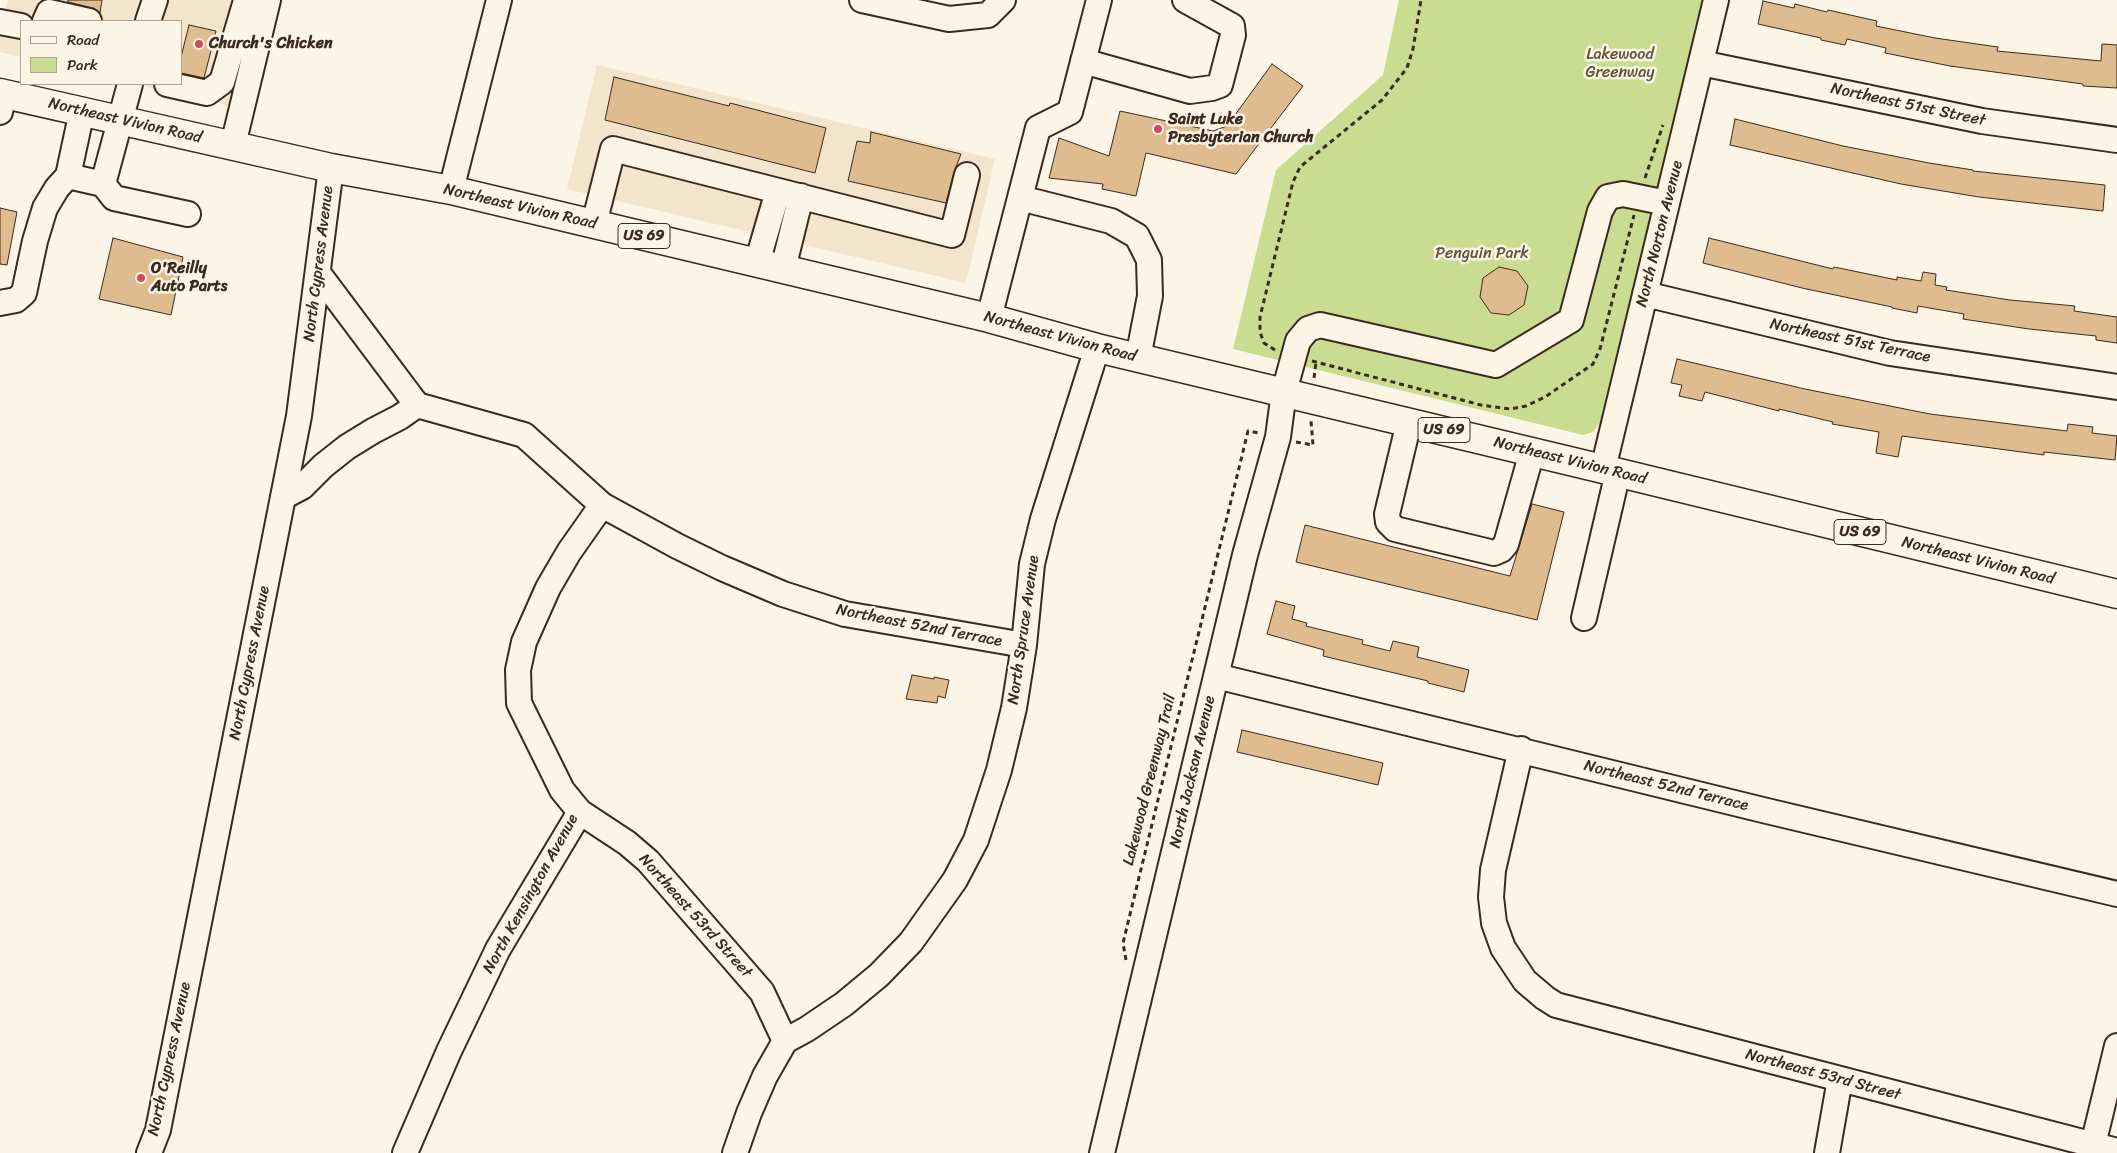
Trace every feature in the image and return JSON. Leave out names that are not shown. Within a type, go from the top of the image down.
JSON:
[{"type":"main road","name":"Northeast Vivion Road","points":[[12,97],[332,168],[451,190],[989,318],[1097,348],[1610,470],[2117,594]]},
{"type":"street","points":[[148,20],[155,0]]},
{"type":"street","points":[[451,190],[498,0]]},
{"type":"street","points":[[862,0],[949,19],[995,8]]},
{"type":"street","points":[[989,318],[1038,128],[1070,112],[1099,0]]},
{"type":"street","points":[[1083,61],[1190,91],[1220,85],[1233,35],[1232,26],[1185,0]]},
{"type":"street","name":"North Norton Avenue","points":[[1584,618],[1610,470],[1645,294],[1716,0]]},
{"type":"street","points":[[171,85],[207,93],[222,82],[251,3]]},
{"type":"street","points":[[233,145],[251,3]]},
{"type":"street","points":[[46,20],[49,12],[85,20]]},
{"type":"street","points":[[0,22],[20,26]]},
{"type":"street","name":"Northeast 51st Street","points":[[1701,63],[1982,121],[2117,140]]},
{"type":"street","points":[[104,184],[119,120],[130,85]]},
{"type":"street","points":[[0,303],[16,300],[24,292],[35,241],[45,208],[57,188],[68,176],[82,111]]},
{"type":"street","points":[[594,224],[613,149],[952,234],[967,175]]},
{"type":"street","name":"North Cypress Avenue","points":[[149,1153],[160,1120],[299,416],[332,168]]},
{"type":"street","points":[[68,176],[104,184],[114,198],[188,214]]},
{"type":"street","points":[[770,266],[790,194]]},
{"type":"street","name":"North Jackson Avenue","points":[[1102,1153],[1245,555],[1278,437],[1284,392],[1298,341],[1308,329],[1320,325],[1496,365],[1571,320],[1600,211],[1608,197],[1623,194],[1667,202]]},
{"type":"street","points":[[1020,198],[1111,221],[1137,236],[1149,260],[1150,296],[1138,358]]},
{"type":"street","points":[[283,497],[302,488],[323,466],[347,447],[373,431],[400,418],[417,405],[318,273]]},
{"type":"street","name":"Northeast 51st Terrace","points":[[1645,294],[1890,353],[2117,387]]},
{"type":"street","name":"North Spruce Avenue","points":[[785,1041],[807,1029],[844,1004],[879,974],[911,942],[955,880],[976,840],[999,770],[1014,708],[1024,645],[1032,564],[1043,519],[1097,348]]},
{"type":"street","name":"Northeast 52nd Terrace","points":[[417,405],[524,435],[602,505],[722,568],[783,594],[836,612],[1024,645]]},
{"type":"street","points":[[1409,422],[1387,514],[1388,522],[1395,529],[1494,553],[1501,550],[1506,544],[1532,452]]},
{"type":"street","name":"North Kensington Avenue","points":[[405,1153],[449,1051],[498,949],[580,812],[562,790],[519,703],[518,670],[524,642],[548,588],[569,552],[602,505]]},
{"type":"street","name":"Northeast 52nd Terrace","points":[[1216,676],[1521,749],[1767,811],[2117,894]]},
{"type":"street","name":"Northeast 53rd Street","points":[[1521,749],[1493,870],[1491,896],[1494,923],[1509,959],[1534,989],[1556,1005],[1840,1079],[2092,1149],[2117,1151]]},
{"type":"street","name":"Northeast 53rd Street","points":[[580,812],[627,843],[648,861],[762,992],[785,1041]]},
{"type":"street","points":[[735,1153],[762,1083],[785,1041]]},
{"type":"street","points":[[2092,1149],[2117,1046]]},
{"type":"street","points":[[1827,1153],[1840,1079]]},
{"type":"path","points":[[1294,356],[1272,349],[1264,343],[1260,332],[1260,317],[1293,182],[1300,166],[1382,100],[1407,68],[1413,49],[1421,0]]},
{"type":"path","name":"Lakewood Greenway Trail","points":[[1127,966],[1123,943],[1248,431],[1265,434]]},
{"type":"path","points":[[1299,442],[1313,445],[1311,437]]},
{"type":"shaded area","points":[[8,0],[262,0],[234,107],[138,85],[182,85],[182,20],[20,20],[20,57],[0,52],[0,32]]},
{"type":"shaded area","points":[[597,65],[995,159],[966,283],[567,189]]},
{"type":"green space","name":"Penguin Park","points":[[1399,0],[1702,0],[1606,403],[1600,422],[1593,432],[1583,435],[1233,349],[1276,170],[1383,75]]},
{"type":"building","points":[[68,0],[102,0],[100,13],[92,8],[68,2]]},
{"type":"building","points":[[1763,1],[1794,8],[1795,4],[1827,12],[1828,10],[1877,21],[1876,26],[1935,38],[1998,47],[1997,51],[2101,61],[2102,44],[2117,45],[2117,88],[2083,86],[2083,84],[1950,66],[1885,53],[1886,48],[1847,39],[1845,45],[1821,40],[1821,38],[1758,24]]},
{"type":"building","name":"Church's Chicken","points":[[189,25],[216,31],[204,78],[182,73],[182,53]]},
{"type":"building","name":"Saint Luke Presbyterian Church","points":[[1272,64],[1303,86],[1236,174],[1146,153],[1136,196],[1102,189],[1103,184],[1049,178],[1059,138],[1109,156],[1120,111],[1213,131],[1227,126]]},
{"type":"building","points":[[614,77],[729,106],[730,103],[826,128],[815,173],[605,120]]},
{"type":"building","points":[[1735,119],[1843,146],[1973,171],[2105,185],[2103,211],[1979,197],[1901,184],[1730,145]]},
{"type":"building","points":[[871,132],[961,154],[946,203],[848,181],[857,141],[870,143]]},
{"type":"building","points":[[0,208],[17,212],[7,265],[0,264]]},
{"type":"building","name":"O'Reilly Auto Parts","points":[[113,238],[183,257],[171,315],[99,299]]},
{"type":"building","points":[[1709,238],[1833,269],[1834,267],[1897,280],[1897,277],[1921,281],[1923,272],[1936,274],[1935,285],[1947,287],[1946,290],[2010,300],[2075,306],[2074,311],[2117,317],[2117,343],[2096,340],[2096,336],[2029,329],[1963,319],[1964,314],[1918,306],[1917,313],[1802,288],[1703,263]]},
{"type":"building","points":[[1499,267],[1517,271],[1528,286],[1524,305],[1509,315],[1491,313],[1480,297],[1483,278]]},
{"type":"building","points":[[1677,359],[1805,389],[1930,414],[2067,431],[2068,424],[2093,427],[2092,433],[2117,436],[2115,460],[2044,452],[2044,455],[1902,436],[1898,457],[1876,453],[1879,432],[1832,424],[1833,422],[1779,409],[1779,411],[1705,392],[1702,401],[1679,396],[1682,385],[1671,383]]},
{"type":"building","points":[[1532,504],[1564,512],[1537,620],[1296,562],[1305,525],[1510,576]]},
{"type":"building","points":[[1276,601],[1295,606],[1292,619],[1307,623],[1306,626],[1363,640],[1362,644],[1390,651],[1393,641],[1419,647],[1417,657],[1469,670],[1464,692],[1428,683],[1428,681],[1323,656],[1324,650],[1267,634]]},
{"type":"building","points":[[912,675],[949,680],[945,698],[938,696],[937,703],[906,699]]},
{"type":"building","points":[[1242,730],[1383,763],[1378,785],[1237,752]]},
{"type":"place","name":"Church's Chicken","points":[[199,44]]},
{"type":"place","name":"Saint Luke Presbyterian Church","points":[[1158,129]]},
{"type":"place","name":"O'Reilly Auto Parts","points":[[141,278]]},
{"type":"park label","name":"Lakewood Greenway","points":[[1620,64]]}]
